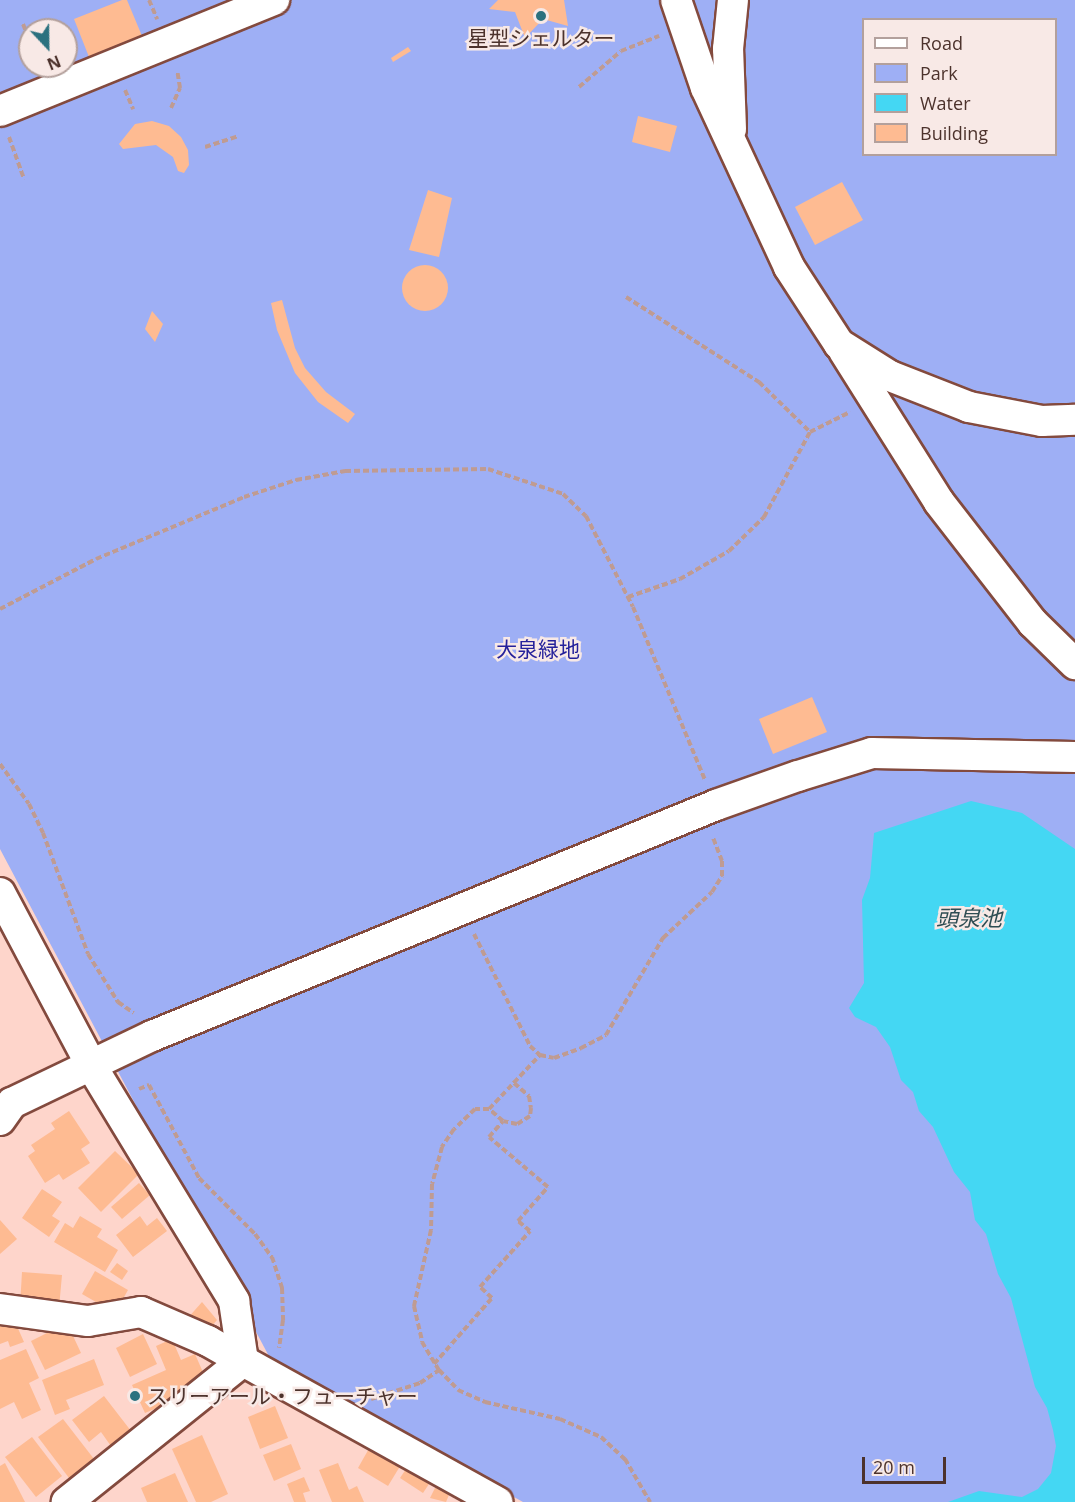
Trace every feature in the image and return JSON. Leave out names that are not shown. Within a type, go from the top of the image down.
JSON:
[{"type":"street","points":[[2,118],[274,0]]},
{"type":"street","points":[[676,0],[683,27],[732,146],[789,267],[939,502],[1033,623],[1075,664]]},
{"type":"street","points":[[732,146],[728,49],[734,0]]},
{"type":"street","points":[[839,344],[890,376],[969,407],[1042,421],[1075,420]]},
{"type":"street","points":[[0,1120],[12,1103],[92,1067],[152,1036],[709,808],[872,753],[1075,757]]},
{"type":"street","points":[[0,893],[92,1067],[234,1302],[243,1361]]},
{"type":"street","points":[[0,1309],[88,1321],[141,1312],[208,1341],[497,1502]]},
{"type":"street","points":[[67,1502],[243,1361]]},
{"type":"path","points":[[579,87],[621,51],[662,35]]},
{"type":"path","points":[[2,118],[24,179]]},
{"type":"path","points":[[205,147],[238,136]]},
{"type":"path","points":[[626,297],[759,382],[810,432]]},
{"type":"path","points":[[628,597],[680,579],[729,551],[764,518],[810,432],[875,401]]},
{"type":"path","points":[[0,609],[96,559],[244,497],[296,480],[345,471],[448,467],[488,469],[562,494],[586,516],[628,597],[709,808],[722,861],[722,876],[717,884],[663,938],[606,1035],[555,1058],[540,1055],[530,1046],[462,910]]},
{"type":"path","points":[[0,764],[29,804],[43,833],[88,954],[118,1002],[146,1020],[152,1036]]},
{"type":"path","points":[[489,1109],[540,1055]]},
{"type":"path","points":[[514,1083],[529,1096],[530,1116],[517,1124],[503,1121],[489,1109],[475,1109],[453,1128],[442,1147],[432,1184],[431,1230],[414,1306],[422,1342],[434,1364],[458,1390],[485,1402],[560,1419],[601,1437],[625,1460],[650,1502]]},
{"type":"path","points":[[149,1085],[200,1178],[255,1234],[272,1257],[282,1288],[283,1320],[277,1356]]},
{"type":"path","points":[[434,1364],[492,1298],[480,1287],[530,1231],[518,1221],[548,1187],[489,1137],[503,1121]]},
{"type":"path","points":[[366,1400],[420,1383],[439,1370]]},
{"type":"green space","name":"大泉緑地","points":[[0,0],[1075,0],[1075,1502],[523,1502],[272,1362],[0,849]]},
{"type":"water","name":"頭泉池","points":[[971,801],[1022,813],[1075,849],[1075,1502],[948,1502],[979,1491],[1022,1497],[1038,1489],[1051,1473],[1056,1446],[1053,1430],[1047,1408],[1035,1387],[1011,1298],[998,1274],[986,1234],[975,1220],[970,1192],[954,1172],[933,1127],[919,1111],[913,1092],[901,1080],[890,1047],[876,1027],[855,1017],[849,1008],[864,983],[862,900],[870,878],[874,833]]},
{"type":"building","points":[[127,0],[142,36],[89,57],[78,29],[77,18]]},
{"type":"building","name":"星型シェルター","points":[[498,0],[564,0],[568,26],[543,19],[525,38],[515,12],[489,9]]},
{"type":"building","points":[[408,47],[411,51],[393,62],[391,58]]},
{"type":"building","points":[[638,116],[677,126],[670,152],[632,142]]},
{"type":"building","points":[[152,121],[169,126],[181,137],[188,150],[189,165],[184,173],[178,171],[173,157],[156,145],[123,149],[119,144],[135,124]]},
{"type":"building","points":[[842,182],[863,220],[815,245],[795,207]]},
{"type":"building","points":[[428,190],[452,198],[439,257],[409,250]]},
{"type":"building","points":[[425,265],[441,272],[448,288],[441,304],[425,311],[409,304],[402,288],[409,272]]},
{"type":"building","points":[[282,300],[295,348],[305,368],[326,392],[355,414],[348,423],[318,402],[295,373],[277,330],[271,303]]},
{"type":"building","points":[[152,311],[163,324],[155,342],[145,329]]},
{"type":"building","points":[[812,697],[827,732],[773,754],[759,719]]},
{"type":"building","points":[[69,1111],[90,1143],[81,1149],[90,1163],[63,1180],[59,1174],[45,1183],[28,1156],[35,1151],[31,1145],[55,1129],[51,1123]]},
{"type":"building","points":[[115,1151],[139,1174],[101,1212],[78,1188]]},
{"type":"building","points":[[139,1183],[150,1195],[122,1219],[111,1207]]},
{"type":"building","points":[[42,1189],[62,1202],[52,1216],[60,1221],[49,1237],[22,1218]]},
{"type":"building","points":[[80,1216],[102,1229],[97,1237],[118,1250],[105,1272],[54,1242],[65,1223],[73,1228]]},
{"type":"building","points":[[140,1216],[147,1226],[157,1218],[167,1231],[133,1257],[116,1235]]},
{"type":"building","points":[[0,1220],[17,1239],[0,1254]]},
{"type":"building","points":[[117,1263],[128,1271],[122,1280],[110,1272]]},
{"type":"building","points":[[95,1271],[128,1290],[115,1313],[82,1294]]},
{"type":"building","points":[[22,1272],[62,1275],[59,1308],[20,1306]]},
{"type":"building","points":[[202,1302],[217,1320],[205,1334],[187,1319]]},
{"type":"building","points":[[0,1322],[16,1324],[24,1342],[10,1347],[8,1341],[0,1344]]},
{"type":"building","points":[[67,1323],[81,1353],[45,1370],[31,1341]]},
{"type":"building","points":[[143,1334],[157,1364],[130,1377],[116,1348]]},
{"type":"building","points":[[172,1339],[181,1360],[195,1354],[209,1386],[145,1413],[132,1385],[166,1370],[156,1346]]},
{"type":"building","points":[[26,1349],[39,1378],[29,1383],[41,1410],[22,1419],[14,1402],[0,1409],[0,1360]]},
{"type":"building","points":[[94,1359],[104,1385],[66,1400],[70,1409],[55,1415],[42,1380]]},
{"type":"building","points":[[104,1396],[138,1440],[118,1456],[101,1432],[89,1442],[72,1420]]},
{"type":"building","points":[[275,1406],[288,1438],[260,1449],[248,1417]]},
{"type":"building","points":[[63,1419],[94,1459],[69,1478],[38,1437]]},
{"type":"building","points":[[202,1435],[228,1494],[211,1502],[196,1502],[172,1449]]},
{"type":"building","points":[[32,1437],[62,1476],[36,1497],[5,1457]]},
{"type":"building","points":[[291,1444],[301,1469],[274,1481],[263,1455]]},
{"type":"building","points":[[371,1445],[402,1463],[388,1486],[358,1468]]},
{"type":"building","points":[[5,1463],[25,1502],[0,1502],[0,1466]]},
{"type":"building","points":[[338,1463],[349,1490],[357,1486],[364,1502],[332,1502],[319,1470]]},
{"type":"building","points":[[408,1466],[431,1481],[423,1493],[400,1478]]},
{"type":"building","points":[[175,1473],[188,1502],[147,1502],[141,1488]]},
{"type":"building","points":[[304,1477],[310,1491],[303,1493],[306,1502],[294,1502],[287,1484]]},
{"type":"building","points":[[437,1484],[451,1490],[446,1502],[430,1498]]},
{"type":"place","name":"星型シェルター","points":[[541,16]]},
{"type":"place","name":"スリーアール・フューチャー","points":[[135,1396]]}]
